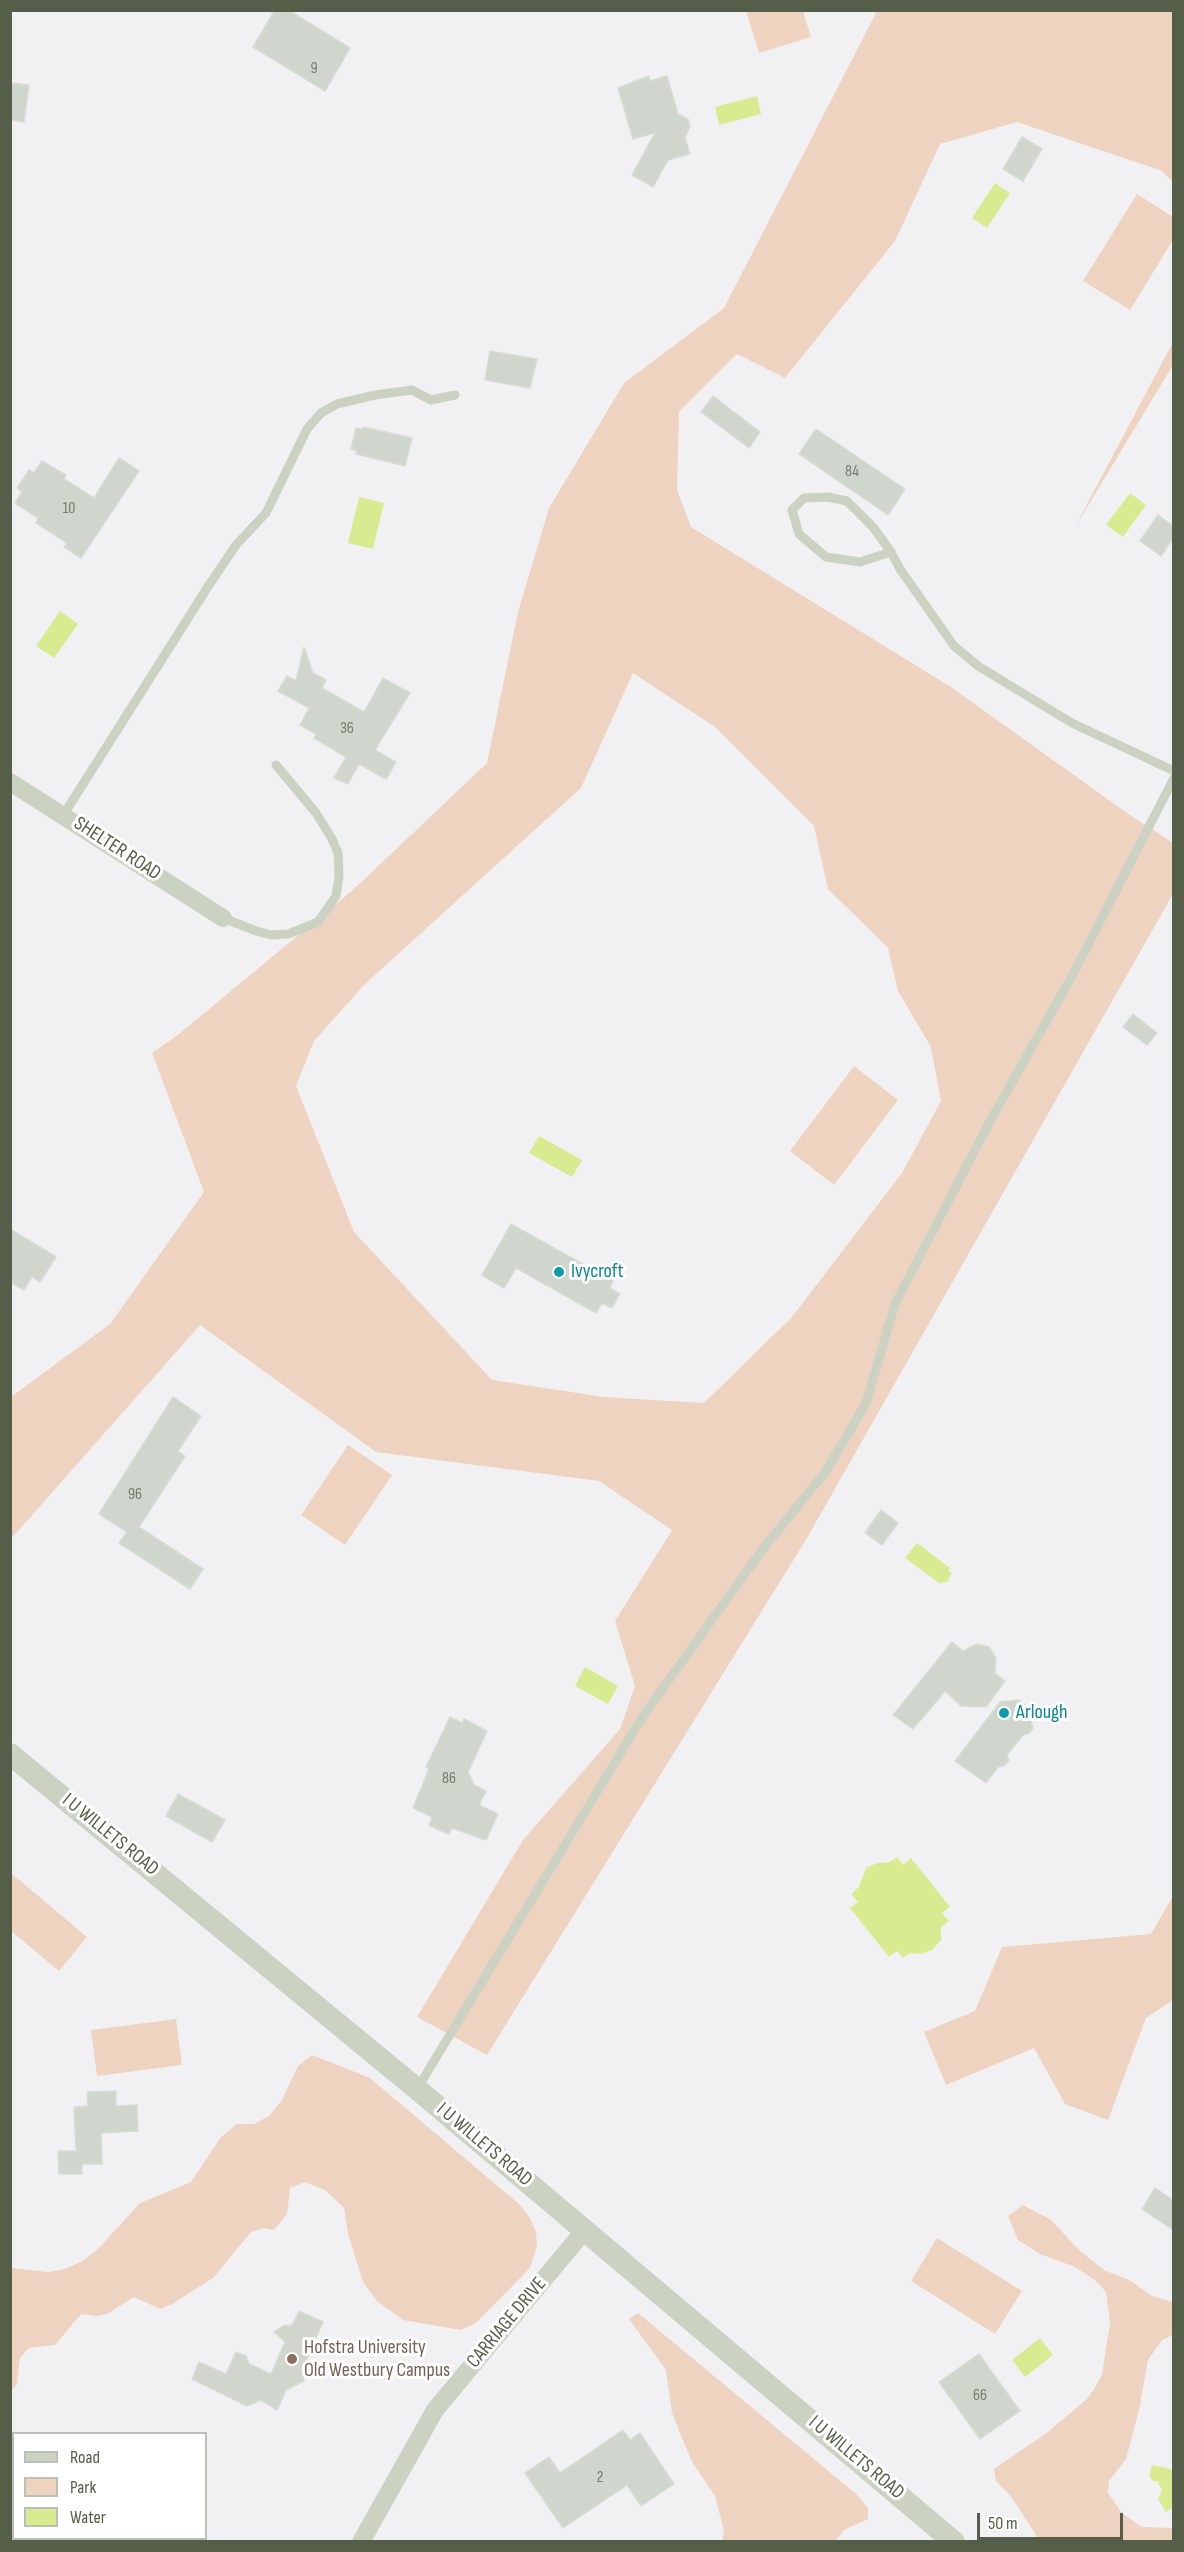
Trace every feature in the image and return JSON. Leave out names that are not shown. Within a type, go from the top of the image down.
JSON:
[{"type":"street","name":"SHELTER ROAD","points":[[10,782],[64,814],[223,918]]},
{"type":"street","name":"I U WILLETS ROAD","points":[[10,1754],[417,2089],[954,2541]]},
{"type":"street","name":"CARRIAGE DRIVE","points":[[361,2541],[435,2410],[584,2231]]},
{"type":"lane","points":[[64,814],[208,585],[236,545],[266,513],[306,429],[321,413],[338,404],[375,395],[412,390],[431,400],[456,394]]},
{"type":"lane","points":[[891,552],[860,562],[826,557],[799,534],[792,510],[804,498],[828,497],[847,501],[873,526],[891,552],[954,646],[978,666],[1072,723],[1173,771]]},
{"type":"lane","points":[[223,918],[271,935],[288,934],[318,922],[336,896],[339,876],[338,853],[332,838],[316,813],[276,765]]},
{"type":"lane","points":[[417,2089],[643,1716],[762,1550],[826,1471],[866,1403],[895,1305],[989,1123],[1072,976],[1173,778]]},
{"type":"green space","points":[[746,11],[803,11],[811,37],[759,53]]},
{"type":"green space","points":[[877,11],[1173,11],[1173,182],[1162,171],[1017,122],[940,144],[895,241],[785,378],[737,354],[679,412],[677,490],[691,527],[951,687],[1127,813],[1173,843],[1173,894],[807,1538],[487,2055],[417,2017],[523,1840],[620,1729],[635,1686],[615,1621],[672,1530],[599,1481],[376,1452],[200,1325],[11,1539],[11,1397],[110,1324],[204,1192],[152,1053],[179,1034],[354,889],[487,763],[518,612],[549,508],[624,383],[724,308]],"holes":[[[633,673],[715,727],[814,826],[828,889],[888,948],[898,991],[931,1047],[941,1101],[902,1173],[792,1317],[704,1403],[604,1397],[492,1380],[354,1232],[296,1086],[314,1041],[365,984],[581,788]]]},
{"type":"green space","points":[[1137,194],[1173,217],[1173,240],[1130,310],[1083,281]]},
{"type":"green space","points":[[1173,342],[1173,365],[1074,529]]},
{"type":"green space","points":[[854,1066],[898,1100],[834,1185],[790,1151]]},
{"type":"green space","points":[[348,1445],[392,1475],[345,1545],[301,1515]]},
{"type":"green space","points":[[11,1873],[87,1937],[59,1971],[11,1931]]},
{"type":"green space","points":[[1173,1896],[1173,2000],[1146,2018],[1108,2120],[1065,2104],[1034,2048],[946,2085],[924,2032],[975,2011],[1002,1947],[1151,1934]]},
{"type":"green space","points":[[176,2019],[182,2065],[97,2076],[91,2030]]},
{"type":"green space","points":[[312,2055],[370,2078],[519,2204],[530,2218],[536,2232],[537,2246],[530,2268],[476,2323],[461,2330],[403,2320],[377,2301],[363,2282],[348,2234],[344,2208],[325,2190],[305,2182],[290,2188],[287,2214],[274,2230],[263,2228],[251,2232],[213,2278],[172,2304],[160,2309],[134,2297],[107,2314],[97,2316],[81,2314],[55,2345],[29,2348],[20,2358],[17,2384],[11,2392],[11,2268],[48,2272],[65,2269],[84,2260],[98,2249],[140,2203],[191,2182],[221,2137],[237,2124],[254,2124],[269,2116],[282,2100],[298,2066]]},
{"type":"green space","points":[[1023,2205],[1051,2220],[1080,2251],[1104,2270],[1131,2281],[1152,2296],[1173,2302],[1173,2335],[1162,2340],[1148,2360],[1139,2410],[1126,2459],[1109,2481],[1108,2493],[1122,2513],[1142,2527],[1173,2528],[1173,2541],[1040,2541],[1010,2495],[996,2481],[994,2469],[1048,2432],[1087,2399],[1102,2375],[1110,2323],[1106,2292],[1096,2281],[1075,2267],[1040,2254],[1018,2240],[1008,2216]]},
{"type":"green space","points":[[937,2238],[1022,2291],[995,2334],[911,2281]]},
{"type":"green space","points":[[638,2313],[856,2494],[868,2508],[868,2519],[844,2530],[835,2541],[722,2541],[724,2531],[715,2496],[692,2462],[672,2413],[666,2370],[629,2319]]},
{"type":"water","points":[[757,96],[761,114],[719,125],[715,107]]},
{"type":"water","points":[[995,183],[1010,193],[987,228],[972,218]]},
{"type":"water","points":[[1130,493],[1146,505],[1123,537],[1106,525]]},
{"type":"water","points":[[359,497],[384,503],[373,549],[348,543]]},
{"type":"water","points":[[60,611],[78,624],[54,658],[36,646]]},
{"type":"water","points":[[539,1136],[582,1160],[572,1177],[529,1153]]},
{"type":"water","points":[[917,1543],[950,1568],[948,1570],[952,1573],[947,1582],[939,1583],[905,1558]]},
{"type":"water","points":[[585,1667],[618,1686],[608,1704],[575,1686]]},
{"type":"water","points":[[897,1857],[903,1865],[911,1858],[950,1907],[942,1913],[949,1921],[941,1927],[941,1940],[932,1950],[921,1954],[910,1953],[903,1958],[897,1951],[889,1957],[850,1908],[858,1902],[851,1894],[858,1888],[867,1867],[890,1862]]},
{"type":"water","points":[[1040,2338],[1053,2355],[1025,2377],[1012,2360]]},
{"type":"water","points":[[1152,2465],[1171,2469],[1173,2474],[1173,2507],[1166,2512],[1158,2499],[1162,2490],[1157,2481],[1153,2481],[1149,2476]]},
{"type":"building","points":[[275,10],[288,10],[350,48],[325,91],[253,47]]},
{"type":"building","points":[[649,76],[650,81],[667,76],[678,114],[688,119],[690,127],[685,137],[690,154],[668,160],[653,187],[632,175],[655,133],[633,139],[618,88]]},
{"type":"building","points":[[10,83],[29,85],[24,122],[10,120]]},
{"type":"building","points":[[1022,137],[1042,149],[1023,181],[1003,169]]},
{"type":"building","points":[[490,351],[537,359],[530,388],[485,380]]},
{"type":"building","points":[[713,396],[760,432],[749,448],[701,412]]},
{"type":"building","points":[[363,427],[412,438],[405,466],[356,454],[357,451],[351,449],[356,428],[362,429]]},
{"type":"building","points":[[816,429],[905,489],[888,515],[799,454]]},
{"type":"building","points":[[119,458],[139,471],[81,558],[64,547],[67,543],[36,523],[38,518],[15,503],[22,492],[17,488],[29,470],[34,473],[42,461],[66,475],[64,479],[94,498]]},
{"type":"building","points":[[1158,515],[1173,526],[1173,538],[1161,556],[1140,541]]},
{"type":"building","points":[[304,647],[313,673],[326,680],[322,688],[364,712],[383,678],[410,693],[375,750],[396,762],[386,779],[359,764],[348,784],[334,778],[346,757],[314,738],[316,734],[300,725],[309,708],[278,691],[287,676],[296,681]]},
{"type":"building","points":[[1133,1014],[1157,1033],[1147,1045],[1123,1027]]},
{"type":"building","name":"Ivycroft","points":[[511,1224],[613,1281],[610,1288],[620,1294],[612,1308],[602,1303],[596,1313],[516,1268],[504,1288],[482,1275]]},
{"type":"building","points":[[10,1229],[56,1257],[40,1282],[32,1277],[24,1290],[10,1282]]},
{"type":"building","points":[[173,1397],[201,1416],[178,1451],[185,1456],[139,1527],[203,1569],[190,1589],[119,1543],[127,1532],[99,1514]]},
{"type":"building","points":[[881,1510],[898,1523],[882,1545],[865,1533]]},
{"type":"building","points":[[952,1642],[963,1651],[977,1644],[989,1647],[996,1658],[995,1673],[1005,1681],[986,1707],[961,1706],[945,1691],[913,1729],[893,1715]]},
{"type":"building","points":[[1019,1700],[1026,1706],[1033,1728],[1029,1733],[1023,1735],[1007,1755],[1009,1760],[1004,1766],[998,1767],[986,1783],[955,1761],[1000,1702]]},
{"type":"building","points":[[450,1717],[462,1723],[464,1719],[487,1731],[468,1772],[474,1785],[486,1791],[479,1805],[498,1814],[486,1840],[452,1828],[449,1834],[439,1830],[429,1825],[432,1817],[413,1808],[429,1769],[426,1767]]},
{"type":"building","points":[[178,1794],[225,1820],[212,1842],[166,1816]]},
{"type":"building","points":[[116,2091],[116,2106],[137,2105],[138,2131],[101,2133],[102,2164],[82,2164],[82,2174],[59,2174],[58,2151],[76,2151],[74,2107],[88,2106],[87,2092]]},
{"type":"building","points":[[1155,2188],[1173,2200],[1173,2230],[1142,2209]]},
{"type":"building","name":"Hofstra University Old Westbury Campus","points":[[299,2311],[323,2322],[314,2342],[318,2351],[308,2356],[302,2372],[304,2381],[286,2390],[277,2410],[261,2400],[247,2406],[192,2379],[199,2362],[226,2374],[236,2352],[246,2356],[249,2364],[271,2374],[285,2342],[274,2332],[283,2326],[292,2325]]},
{"type":"building","points":[[979,2354],[1020,2411],[980,2439],[939,2382]]},
{"type":"building","points":[[623,2430],[630,2440],[640,2433],[674,2484],[641,2506],[627,2485],[563,2528],[525,2473],[549,2457],[560,2473]]},
{"type":"place","name":"Ivycroft","points":[[559,1272]]},
{"type":"place","name":"Arlough","points":[[1004,1713]]},
{"type":"place","name":"Hofstra University Old Westbury Campus","points":[[292,2359]]}]
